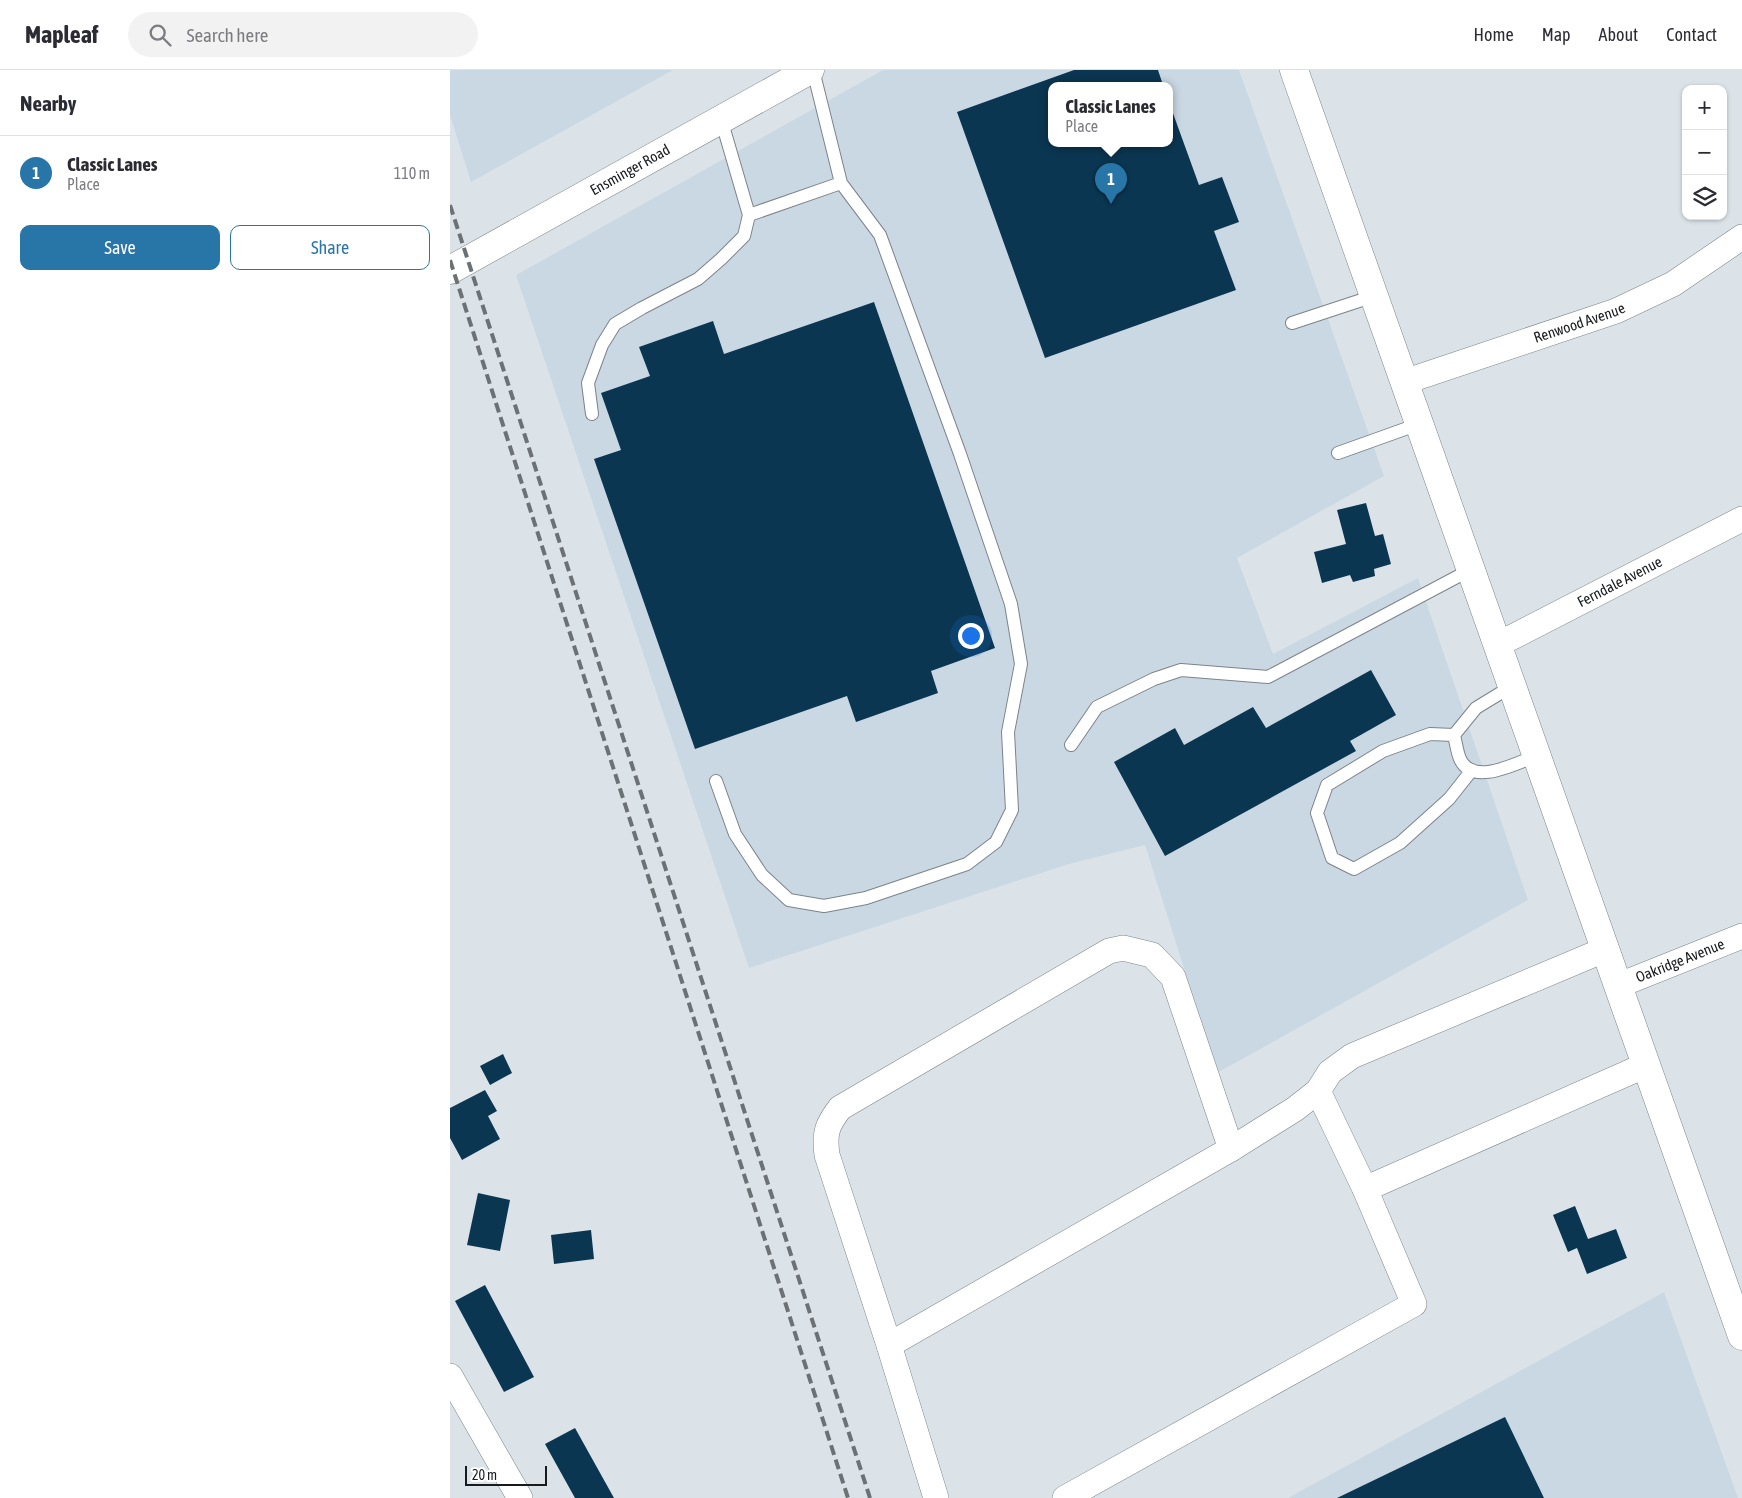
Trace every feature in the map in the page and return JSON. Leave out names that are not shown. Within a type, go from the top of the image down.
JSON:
[{"type":"main road","name":"Ensminger Road","points":[[450,270],[811,70]]},
{"type":"main road","points":[[1294,70],[1742,1336]]},
{"type":"street","name":"Renwood Avenue","points":[[1404,382],[1616,311],[1673,284],[1742,237]]},
{"type":"street","name":"Ferndale Avenue","points":[[1497,645],[1742,519]]},
{"type":"street","name":"Oakridge Avenue","points":[[1617,986],[1742,936]]},
{"type":"street","points":[[936,1498],[889,1345],[827,1155],[826,1131],[840,1108],[1109,951],[1123,948],[1152,954],[1174,977],[1231,1149]]},
{"type":"street","points":[[889,1345],[1231,1149],[1295,1109],[1318,1091],[1330,1072],[1352,1056],[1604,950]]},
{"type":"street","points":[[1365,1189],[1646,1065]]},
{"type":"street","points":[[1065,1498],[1414,1304],[1365,1189],[1318,1091]]},
{"type":"street","points":[[450,1376],[520,1498]]},
{"type":"lane","points":[[716,781],[735,834],[762,875],[789,900],[824,906],[866,898],[967,864],[996,842],[1012,810],[1008,732],[1021,664],[1011,604],[960,454],[880,235],[841,183],[811,70]]},
{"type":"lane","points":[[592,414],[588,383],[602,344],[615,324],[698,278],[744,236],[749,215],[721,119]]},
{"type":"lane","points":[[749,215],[841,183]]},
{"type":"lane","points":[[1292,323],[1374,296]]},
{"type":"lane","points":[[1338,453],[1419,424]]},
{"type":"lane","points":[[1071,745],[1097,707],[1154,679],[1181,670],[1268,677],[1470,570]]},
{"type":"lane","points":[[1454,735],[1476,708],[1512,686]]},
{"type":"lane","points":[[1454,735],[1430,734],[1384,751],[1327,785],[1317,813],[1332,858],[1354,869],[1400,843],[1449,800],[1472,770]]},
{"type":"lane","points":[[1454,735],[1461,760],[1472,770],[1488,773],[1536,756]]},
{"type":"shaded area","points":[[450,70],[673,70],[471,182],[450,115]]},
{"type":"shaded area","points":[[883,70],[1239,70],[1384,476],[1237,558],[1273,654],[1418,578],[1528,900],[1217,1073],[1145,845],[1069,864],[749,968],[516,275]]},
{"type":"shaded area","points":[[1664,1292],[1738,1498],[1288,1498]]},
{"type":"building","points":[[1074,70],[1158,70],[1162,82],[1048,82],[1048,147],[1173,147],[1173,113],[1199,185],[1222,177],[1239,222],[1214,231],[1236,290],[1045,358],[957,112]]},
{"type":"building","points":[[874,302],[995,648],[931,671],[938,693],[856,722],[847,696],[695,749],[594,459],[621,450],[601,393],[650,376],[639,347],[713,321],[724,354]]},
{"type":"building","points":[[1366,503],[1375,536],[1383,534],[1391,564],[1374,569],[1375,576],[1353,582],[1350,575],[1322,583],[1314,552],[1346,544],[1337,510]]},
{"type":"building","points":[[1371,670],[1396,715],[1350,741],[1356,751],[1165,856],[1114,762],[1175,728],[1184,745],[1253,707],[1266,728]]},
{"type":"building","points":[[503,1054],[512,1073],[490,1085],[480,1066]]},
{"type":"building","points":[[485,1090],[497,1111],[488,1116],[500,1139],[462,1160],[450,1138],[450,1108]]},
{"type":"building","points":[[478,1193],[510,1200],[500,1251],[467,1245]]},
{"type":"building","points":[[1575,1206],[1588,1239],[1616,1229],[1627,1258],[1587,1274],[1577,1248],[1568,1252],[1553,1215]]},
{"type":"building","points":[[591,1230],[594,1259],[554,1264],[551,1235]]},
{"type":"building","points":[[485,1285],[534,1377],[504,1392],[455,1301]]},
{"type":"building","points":[[1505,1417],[1544,1498],[1337,1498]]},
{"type":"building","points":[[575,1428],[614,1498],[575,1498],[545,1444]]},
{"type":"railway","points":[[450,205],[870,1498]]},
{"type":"railway","points":[[450,260],[848,1498]]},
{"type":"place","name":"Classic Lanes","points":[[1111,204]]}]
